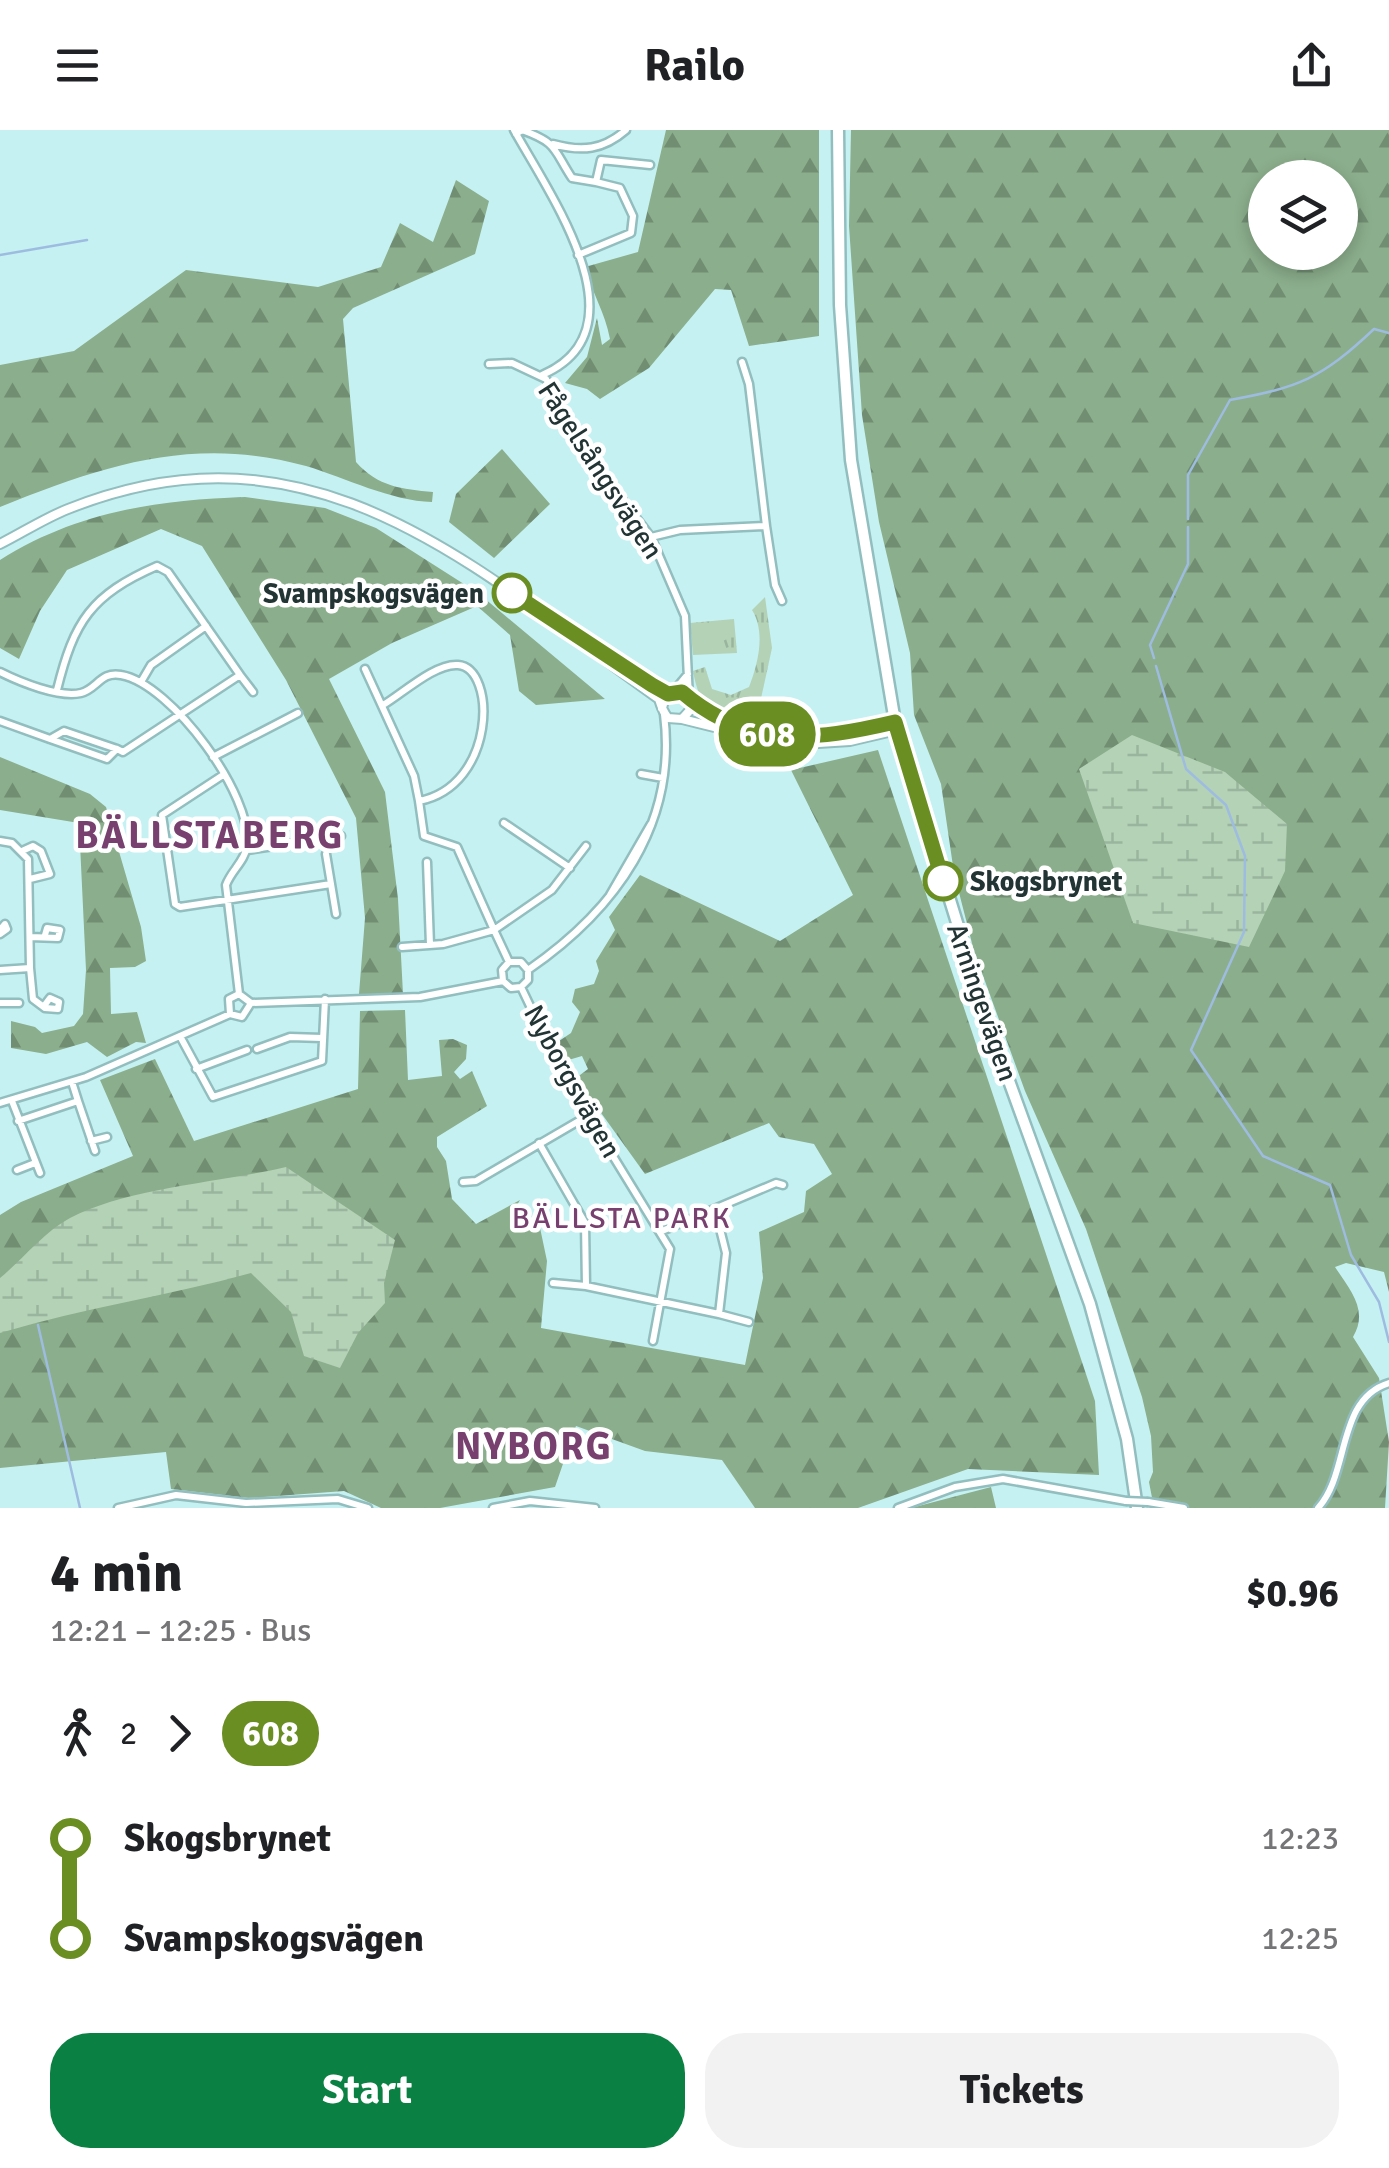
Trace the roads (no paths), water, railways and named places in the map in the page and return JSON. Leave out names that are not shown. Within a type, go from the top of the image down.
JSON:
[{"type":"main road","name":"Arningevägen","points":[[838,130],[840,304],[852,460],[896,726],[988,1024],[1090,1304],[1127,1439],[1132,1505]]},
{"type":"street","points":[[542,375],[559,368],[588,336],[592,299],[578,255],[515,132],[522,130],[560,150],[572,178],[620,188],[633,216],[630,233],[578,255]]},
{"type":"street","points":[[551,143],[589,149],[604,146],[626,130]]},
{"type":"street","points":[[596,182],[601,160],[650,165]]},
{"type":"street","points":[[742,362],[749,384],[775,585],[782,601]]},
{"type":"street","name":"Fågelsångsvägen","points":[[488,364],[512,363],[542,375],[574,437],[651,538],[685,616],[690,701]]},
{"type":"street","points":[[0,544],[68,509],[150,485],[200,479],[278,483],[336,495],[432,538],[659,699],[666,745],[663,778],[654,818],[636,862],[606,901],[563,945],[528,970]]},
{"type":"street","points":[[651,538],[680,530],[766,526]]},
{"type":"street","points":[[57,690],[76,629],[92,606],[122,581],[156,566],[168,572],[253,692]]},
{"type":"street","points":[[538,611],[739,730]]},
{"type":"street","points":[[141,682],[152,666],[206,626]]},
{"type":"street","points":[[383,705],[444,668],[460,664],[468,669],[480,694],[482,725],[478,754],[451,790],[419,801]]},
{"type":"street","points":[[365,669],[414,776],[424,836],[457,847],[509,962]]},
{"type":"street","points":[[0,672],[80,693],[109,675],[141,682],[184,714],[223,774],[248,837],[247,850],[227,880],[239,994],[251,1003],[420,997],[503,981]]},
{"type":"street","points":[[663,711],[671,693],[688,674]]},
{"type":"street","points":[[0,721],[50,739],[64,731],[122,752],[240,675]]},
{"type":"street","points":[[666,745],[680,720],[690,713],[690,701]]},
{"type":"street","points":[[663,711],[680,720],[767,738],[813,738],[896,726]]},
{"type":"street","points":[[213,757],[298,713]]},
{"type":"street","points":[[223,774],[164,812],[175,904],[331,884]]},
{"type":"street","points":[[641,774],[663,778]]},
{"type":"street","points":[[504,824],[570,868]]},
{"type":"street","points":[[247,850],[341,836]]},
{"type":"street","points":[[0,841],[22,851],[33,846],[42,851],[50,874],[30,879]]},
{"type":"street","points":[[402,947],[430,945],[494,930],[536,904],[586,846]]},
{"type":"street","points":[[22,851],[30,879],[33,1000],[44,1006]]},
{"type":"street","points":[[326,854],[336,914]]},
{"type":"street","points":[[426,862],[430,945]]},
{"type":"street","points":[[30,937],[45,936]]},
{"type":"street","points":[[509,962],[521,962],[528,970],[528,980],[521,987],[511,988],[503,981],[502,970],[509,962]]},
{"type":"street","points":[[0,970],[30,968]]},
{"type":"street","name":"Nyborgsvägen","points":[[521,987],[554,1058],[662,1231],[670,1262],[653,1341]]},
{"type":"street","points":[[230,1014],[228,1000],[239,994]]},
{"type":"street","points":[[181,1038],[213,1098],[290,1068],[318,1064],[325,999]]},
{"type":"street","points":[[0,1004],[15,1002]]},
{"type":"street","points":[[0,1103],[72,1082],[230,1014],[246,1016],[251,1003]]},
{"type":"street","points":[[257,1049],[290,1037],[322,1038]]},
{"type":"street","points":[[196,1069],[247,1050]]},
{"type":"street","points":[[72,1082],[95,1152]]},
{"type":"street","points":[[12,1101],[40,1173]]},
{"type":"street","points":[[18,1120],[78,1101]]},
{"type":"street","points":[[464,1182],[476,1181],[590,1116]]},
{"type":"street","points":[[91,1141],[107,1137]]},
{"type":"street","points":[[540,1143],[586,1224],[586,1286]]},
{"type":"street","points":[[17,1170],[36,1163]]},
{"type":"street","points":[[662,1231],[776,1183],[783,1184]]},
{"type":"street","points":[[715,1209],[726,1253],[719,1314]]},
{"type":"street","points":[[553,1282],[662,1298],[750,1322]]},
{"type":"street","points":[[1318,1508],[1336,1479],[1347,1430],[1362,1402],[1379,1386],[1389,1383]]},
{"type":"street","points":[[898,1508],[954,1487],[1003,1479],[1132,1505],[1148,1502],[1184,1508]]},
{"type":"street","points":[[118,1508],[176,1495],[246,1503],[338,1499],[368,1508]]},
{"type":"street","points":[[493,1508],[530,1501],[594,1508]]},
{"type":"waterway","points":[[0,255],[87,240]]},
{"type":"waterway","points":[[1188,519],[1188,475],[1230,400],[1292,385],[1324,370],[1374,329],[1389,333]]},
{"type":"waterway","points":[[1154,658],[1150,645],[1188,564],[1188,527]]},
{"type":"waterway","points":[[1156,666],[1186,769],[1226,805],[1245,856],[1244,932],[1191,1050],[1263,1156],[1330,1185],[1351,1255],[1379,1302],[1389,1342]]},
{"type":"waterway","points":[[38,1325],[80,1508]]},
{"type":"place","name":"Svampskogsvägen","points":[[512,593]]},
{"type":"place","name":"Skogsbrynet","points":[[943,881]]},
{"type":"district","name":"BÄLLSTABERG","points":[[210,835]]},
{"type":"district","name":"BÄLLSTA PARK","points":[[622,1218]]},
{"type":"district","name":"NYBORG","points":[[534,1446]]}]
